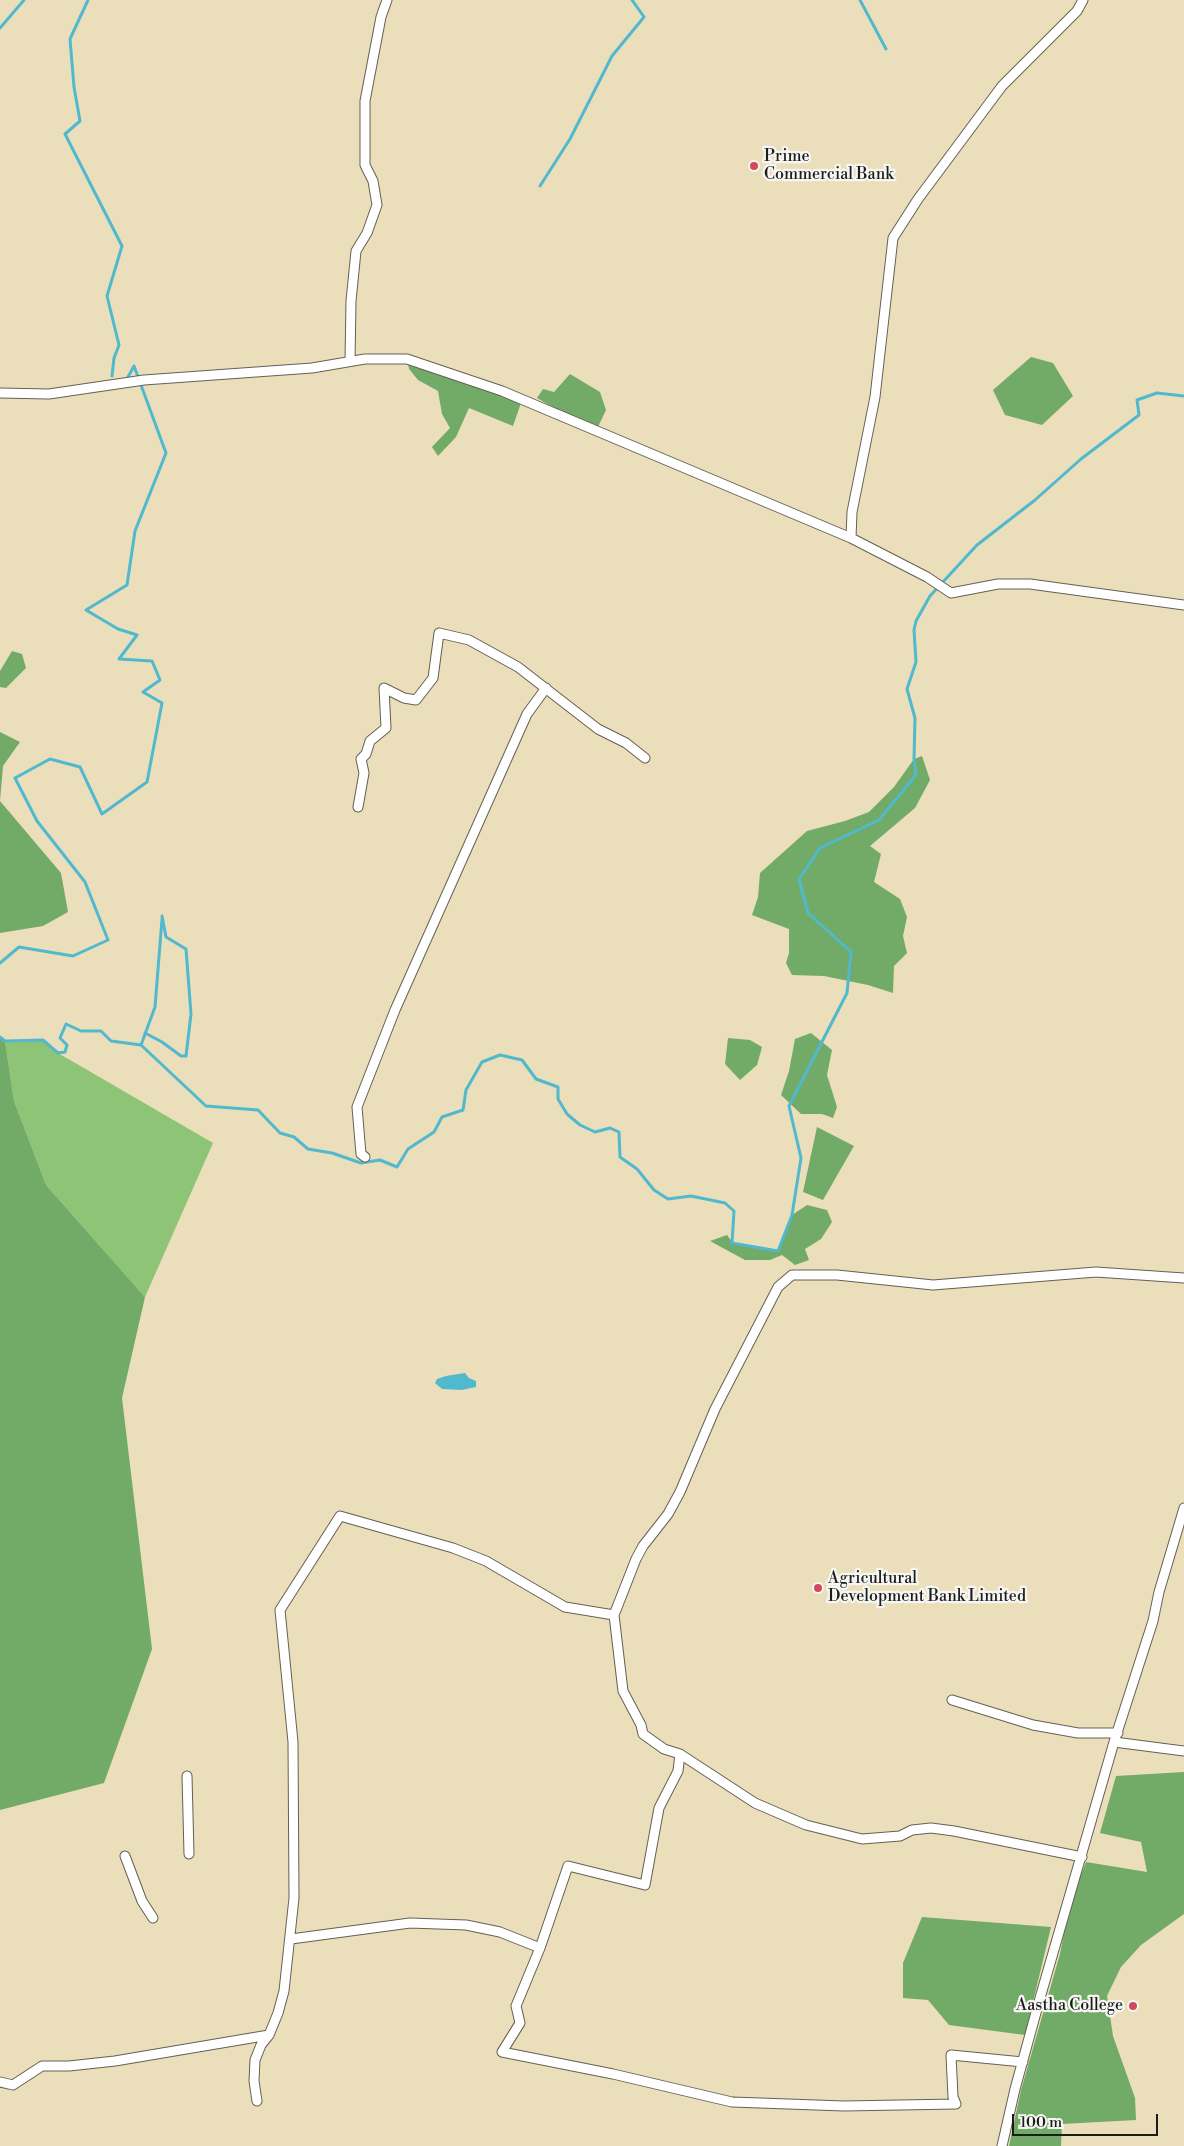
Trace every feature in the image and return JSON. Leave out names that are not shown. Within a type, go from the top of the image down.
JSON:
[{"type":"street","points":[[350,361],[356,251],[367,233],[377,205],[373,181],[365,165],[365,100],[381,17],[388,0]]},
{"type":"street","points":[[851,538],[852,512],[875,397],[893,238],[918,199],[1002,86],[1077,11],[1082,0]]},
{"type":"street","points":[[0,393],[49,394],[144,380],[312,368],[350,361],[407,360],[502,391],[851,538],[927,577],[951,593],[998,584],[1030,584],[1184,605]]},
{"type":"street","points":[[358,807],[364,772],[360,759],[366,754],[370,741],[386,728],[384,688],[404,698],[416,700],[433,678],[439,633],[469,640],[518,667],[598,729],[626,743],[645,758]]},
{"type":"street","points":[[365,1157],[360,1154],[357,1107],[360,1098],[394,1010],[527,714],[546,688]]},
{"type":"street","points":[[1082,1857],[931,1828],[912,1830],[900,1836],[868,1839],[819,1830],[755,1803],[680,1754],[664,1749],[643,1734],[641,1725],[623,1691],[614,1615],[636,1559],[643,1546],[668,1514],[680,1492],[716,1409],[778,1286],[792,1275],[837,1275],[933,1285],[1096,1272],[1184,1278]]},
{"type":"street","points":[[1002,2146],[1023,2062],[1114,1742],[1153,1621],[1159,1592],[1184,1508]]},
{"type":"street","points":[[257,2101],[254,2081],[256,2060],[261,2045],[269,2035],[284,1991],[291,1939],[295,1842],[293,1742],[280,1610],[340,1516],[453,1548],[486,1561],[565,1607],[614,1615]]},
{"type":"street","points":[[952,1700],[1033,1725],[1078,1733],[1118,1733]]},
{"type":"street","points":[[1114,1742],[1142,1744],[1184,1751]]},
{"type":"street","points":[[680,1754],[678,1771],[659,1808],[645,1884],[568,1866],[540,1948],[516,2006],[520,2023],[502,2052],[604,2072],[732,2102],[844,2106],[956,2104],[951,2055],[1023,2062]]},
{"type":"street","points":[[187,1776],[189,1854]]},
{"type":"street","points":[[125,1856],[142,1901],[154,1918]]},
{"type":"street","points":[[291,1939],[410,1923],[466,1925],[500,1932],[540,1948]]},
{"type":"street","points":[[0,2082],[13,2085],[42,2066],[69,2066],[115,2061],[269,2035]]},
{"type":"green space","points":[[1031,357],[1053,363],[1073,396],[1042,425],[1005,415],[993,390]]},
{"type":"green space","points":[[407,359],[522,400],[513,426],[469,408],[456,437],[438,456],[432,447],[450,428],[442,414],[438,391],[418,380],[409,369]]},
{"type":"green space","points":[[570,374],[600,392],[606,410],[598,427],[570,417],[537,398],[543,389],[554,392]]},
{"type":"green space","points":[[12,651],[22,654],[26,668],[6,688],[0,687],[0,671]]},
{"type":"green space","points":[[0,732],[20,742],[3,766],[0,801]]},
{"type":"green space","points":[[922,756],[930,780],[915,808],[870,846],[881,854],[874,882],[900,899],[907,917],[903,936],[907,953],[894,966],[893,993],[868,985],[824,976],[792,975],[786,963],[789,953],[789,929],[752,915],[758,897],[760,873],[807,831],[845,821],[869,812],[894,787],[914,759]]},
{"type":"green space","points":[[0,801],[61,873],[68,912],[43,926],[0,933]]},
{"type":"green space","points":[[811,1033],[832,1050],[827,1075],[837,1107],[833,1118],[822,1114],[801,1114],[781,1095],[789,1071],[795,1039]]},
{"type":"green space","points":[[0,1037],[5,1041],[14,1101],[46,1185],[145,1297],[122,1398],[152,1649],[104,1783],[0,1810]]},
{"type":"green space","points":[[728,1038],[750,1040],[762,1047],[757,1065],[740,1080],[725,1064]]},
{"type":"green space","points":[[43,1040],[58,1053],[213,1143],[145,1297],[46,1185],[14,1101],[5,1041]]},
{"type":"green space","points":[[817,1127],[854,1146],[823,1200],[803,1192]]},
{"type":"green space","points":[[807,1205],[827,1210],[832,1222],[821,1239],[805,1249],[809,1260],[795,1265],[782,1255],[770,1260],[745,1260],[710,1241],[727,1235],[733,1243],[778,1251],[792,1215]]},
{"type":"green space","points":[[1184,1772],[1184,1914],[1141,1945],[1121,1967],[1107,1996],[1113,2036],[1135,2098],[1136,2120],[1062,2124],[1061,2146],[1009,2146],[1021,2090],[1060,1954],[1070,1902],[1086,1862],[1147,1872],[1141,1842],[1100,1833],[1116,1776]]},
{"type":"green space","points":[[922,1917],[1051,1927],[1025,2035],[949,2025],[928,2000],[903,1998],[903,1963]]},
{"type":"water","points":[[465,1373],[469,1378],[476,1381],[476,1387],[462,1390],[442,1389],[435,1383],[437,1379],[446,1376]]},
{"type":"waterway","points":[[0,28],[24,0]]},
{"type":"waterway","points":[[88,0],[70,39],[74,87],[80,121],[65,134],[122,246],[107,296],[119,345],[114,358],[112,376]]},
{"type":"waterway","points":[[540,186],[570,139],[612,56],[644,17],[632,0]]},
{"type":"waterway","points":[[860,0],[886,49]]},
{"type":"waterway","points":[[0,963],[19,947],[73,956],[108,940],[85,882],[37,821],[15,778],[50,759],[80,767],[102,814],[147,782],[162,703],[143,692],[160,680],[152,661],[119,659],[137,635],[118,629],[86,610],[127,585],[135,531],[166,453],[134,366],[128,377]]},
{"type":"waterway","points":[[0,1037],[5,1041],[43,1040],[58,1053],[65,1052],[67,1045],[60,1038],[66,1024],[81,1031],[101,1031],[111,1041],[141,1045],[206,1106],[258,1110],[280,1133],[294,1137],[308,1149],[332,1153],[361,1163],[380,1160],[397,1167],[408,1149],[434,1132],[442,1117],[463,1110],[466,1090],[482,1062],[500,1055],[522,1060],[536,1079],[558,1087],[558,1099],[567,1114],[580,1125],[595,1132],[610,1128],[619,1132],[620,1157],[637,1169],[654,1190],[668,1199],[691,1196],[725,1203],[734,1211],[732,1243],[778,1251],[792,1215],[801,1158],[789,1106],[847,993],[851,952],[808,913],[799,879],[820,848],[879,820],[916,775],[914,759],[915,718],[907,689],[916,662],[914,630],[916,621],[930,596],[977,545],[1035,500],[1081,459],[1139,415],[1137,400],[1157,393],[1184,396]]},
{"type":"waterway","points":[[145,1033],[162,1042],[181,1056],[186,1056],[191,1014],[186,949],[166,937],[162,916]]},
{"type":"waterway","points":[[141,1045],[155,1007],[162,919]]},
{"type":"place","name":"Prime Commercial Bank","points":[[754,166]]},
{"type":"place","name":"Agricultural Development Bank Limited","points":[[818,1588]]},
{"type":"place","name":"Aastha College","points":[[1133,2006]]}]
